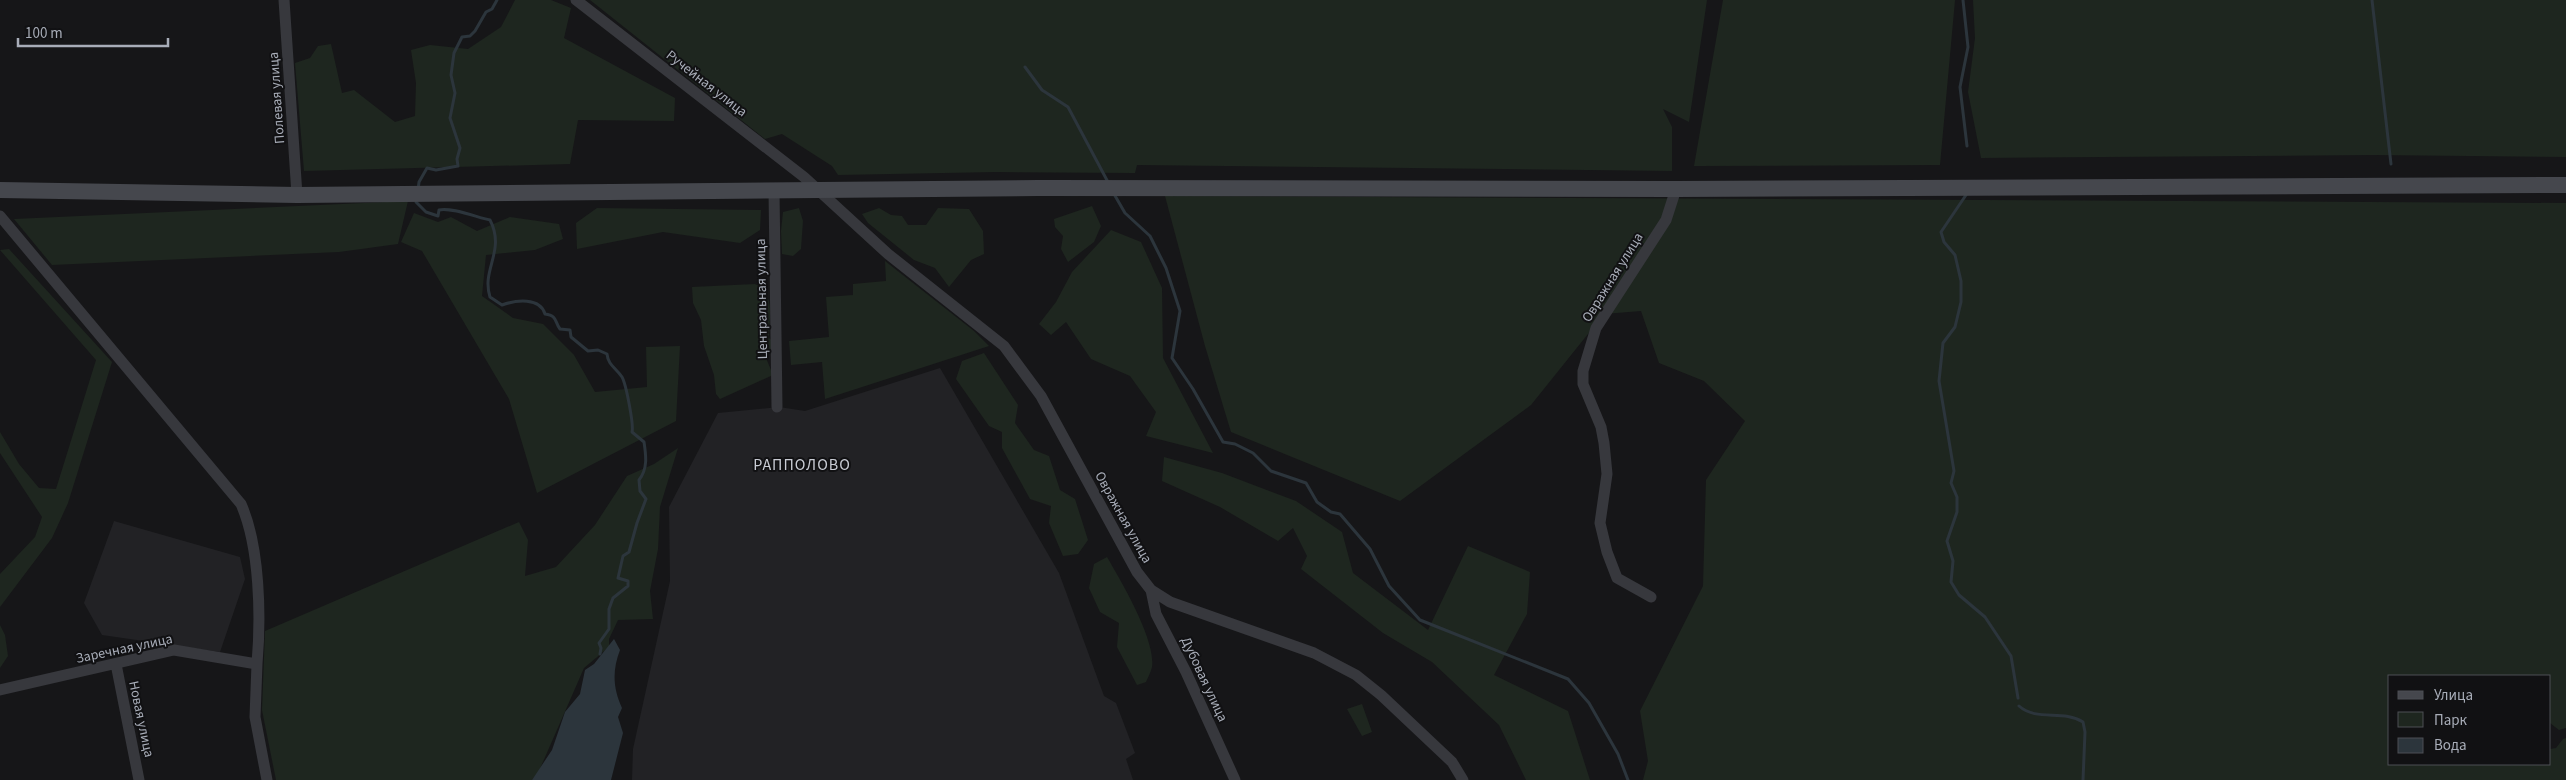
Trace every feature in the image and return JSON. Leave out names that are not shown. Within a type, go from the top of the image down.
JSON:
[{"type":"main road","points":[[0,190],[296,195],[1038,188],[1676,189],[2566,185]]},
{"type":"street","name":"Полевая улица","points":[[284,0],[296,195]]},
{"type":"street","name":"Ручейная улица","points":[[576,0],[819,191]]},
{"type":"street","name":"Овражная улица","points":[[1651,597],[1618,578],[1607,552],[1600,523],[1607,474],[1604,443],[1601,427],[1583,384],[1583,371],[1596,328],[1666,220],[1676,189]]},
{"type":"street","name":"Центральная улица","points":[[774,191],[778,407]]},
{"type":"street","name":"Овражная улица","points":[[819,191],[888,254],[1004,346],[1016,360],[1045,404],[1120,545],[1151,590],[1170,602],[1314,653],[1356,676],[1381,695],[1452,762],[1463,780]]},
{"type":"street","points":[[0,216],[242,504],[249,521],[259,605],[255,717],[268,780]]},
{"type":"street","name":"Дубовая улица","points":[[1151,590],[1156,614],[1186,672],[1235,780]]},
{"type":"street","name":"Заречная улица","points":[[0,690],[174,650],[257,664]]},
{"type":"street","name":"Новая улица","points":[[116,664],[139,780]]},
{"type":"shaded area","points":[[940,368],[1059,573],[1104,696],[1116,703],[1135,753],[1126,759],[1133,780],[632,780],[633,749],[670,581],[669,507],[718,413],[779,407],[805,411]]},
{"type":"shaded area","points":[[114,521],[240,557],[245,579],[220,652],[102,635],[84,603]]},
{"type":"green space","points":[[515,0],[551,0],[571,8],[564,38],[675,98],[674,121],[578,120],[570,164],[304,171],[295,63],[310,58],[318,46],[331,44],[342,93],[354,90],[395,122],[415,116],[416,83],[411,50],[430,45],[468,49],[501,27]]},
{"type":"green space","points":[[590,0],[1707,0],[1689,122],[1663,109],[1672,127],[1672,171],[1137,165],[1135,173],[996,172],[838,175],[832,166],[782,134],[765,139]]},
{"type":"green space","points":[[1723,0],[1955,0],[1940,165],[1694,166]]},
{"type":"green space","points":[[1973,0],[2566,0],[2566,157],[2373,155],[1981,158],[1968,92],[1975,38]]},
{"type":"green space","points":[[1165,196],[2566,203],[2566,728],[2559,730],[2551,724],[2551,675],[2388,675],[2388,765],[2551,765],[2551,749],[2556,748],[2566,738],[2566,780],[1643,780],[1648,761],[1640,711],[1703,586],[1706,480],[1745,421],[1704,381],[1659,363],[1641,311],[1604,314],[1531,405],[1400,501],[1231,432],[1205,346]]},
{"type":"green space","points":[[408,201],[398,244],[339,252],[52,265],[14,219]]},
{"type":"green space","points":[[1092,206],[1101,226],[1094,242],[1068,262],[1061,249],[1063,236],[1055,227],[1054,219]]},
{"type":"green space","points":[[597,208],[761,210],[760,230],[740,243],[663,232],[577,249],[576,223]]},
{"type":"green space","points":[[799,208],[803,221],[801,249],[793,256],[782,254],[781,231],[783,212]]},
{"type":"green space","points":[[879,208],[891,215],[902,216],[908,225],[926,225],[938,208],[969,209],[983,231],[984,254],[971,260],[949,287],[935,268],[914,260],[868,223],[862,214]]},
{"type":"green space","points":[[414,213],[438,222],[451,217],[477,231],[510,217],[559,224],[563,239],[535,250],[486,255],[482,296],[513,318],[543,324],[574,355],[595,392],[647,387],[646,347],[680,346],[676,421],[537,493],[509,399],[422,251],[401,242]]},
{"type":"green space","points":[[1111,230],[1141,242],[1162,288],[1163,358],[1213,453],[1146,436],[1156,412],[1130,376],[1091,359],[1066,322],[1051,335],[1039,324],[1056,302],[1072,272]]},
{"type":"green space","points":[[9,249],[112,362],[68,503],[52,538],[0,607],[0,574],[35,537],[42,517],[0,453],[0,432],[19,464],[39,488],[56,489],[96,360],[0,250]]},
{"type":"green space","points":[[885,261],[974,331],[989,346],[825,399],[822,362],[791,365],[789,341],[829,337],[826,297],[853,295],[853,284],[886,281]]},
{"type":"green space","points":[[755,284],[762,289],[769,300],[769,338],[773,341],[773,351],[767,351],[766,358],[773,375],[720,399],[716,394],[714,375],[704,346],[701,320],[693,303],[692,287]]},
{"type":"green space","points":[[984,353],[1018,405],[1015,423],[1034,450],[1049,456],[1060,490],[1075,499],[1088,540],[1078,554],[1063,556],[1049,523],[1051,506],[1030,499],[1002,448],[1002,432],[989,426],[956,379],[962,361]]},
{"type":"green space","points":[[678,448],[660,507],[658,549],[650,591],[653,619],[618,620],[609,639],[609,647],[584,668],[539,771],[532,780],[276,780],[262,710],[265,631],[519,522],[528,540],[525,576],[556,567],[595,525],[627,476],[654,464]]},
{"type":"green space","points":[[1164,457],[1222,473],[1296,501],[1342,532],[1353,573],[1428,630],[1468,546],[1530,572],[1527,614],[1494,675],[1568,711],[1590,780],[1526,780],[1499,725],[1432,662],[1383,633],[1301,569],[1307,556],[1293,528],[1278,541],[1220,507],[1162,481]]},
{"type":"green space","points":[[1107,557],[1136,611],[1149,642],[1152,669],[1146,682],[1137,685],[1117,647],[1119,623],[1100,612],[1089,588],[1094,564]]},
{"type":"green space","points":[[0,625],[5,635],[8,656],[0,668]]},
{"type":"green space","points":[[1362,704],[1372,732],[1362,736],[1347,709]]},
{"type":"water","points":[[614,639],[620,650],[615,672],[615,686],[622,708],[618,717],[623,733],[611,780],[532,780],[552,750],[565,712],[580,694],[585,670],[594,664]]},
{"type":"waterway","points":[[418,190],[419,182],[427,168],[436,170],[458,166],[457,159],[460,148],[450,118],[455,93],[451,75],[454,53],[462,37],[470,36],[475,31],[486,12],[492,9],[497,0]]},
{"type":"waterway","points":[[1963,0],[1968,47],[1960,87],[1967,146]]},
{"type":"waterway","points":[[2372,0],[2391,164]]},
{"type":"waterway","points":[[1025,67],[1042,90],[1068,107],[1109,184]]},
{"type":"waterway","points":[[1114,194],[1125,213],[1150,236],[1166,268],[1180,311],[1172,358],[1193,389],[1223,442],[1235,444],[1253,453],[1271,471],[1306,483],[1317,502],[1331,512],[1340,514],[1370,549],[1389,586],[1420,620],[1568,679],[1589,703],[1618,754],[1628,780]]},
{"type":"waterway","points":[[1966,195],[1941,232],[1944,242],[1955,255],[1961,281],[1961,302],[1955,327],[1943,343],[1939,381],[1954,471],[1951,483],[1957,497],[1957,512],[1947,541],[1953,561],[1951,582],[1959,595],[1985,617],[2011,656],[2018,698]]},
{"type":"waterway","points":[[417,198],[416,202],[426,212],[438,216],[439,210],[444,209],[490,220],[495,241],[495,251],[488,278],[490,297],[502,305],[520,301],[533,302],[538,305],[545,314],[554,318],[560,329],[570,330],[571,337],[588,351],[598,350],[607,354],[611,364],[624,381],[631,413],[632,432],[644,442],[645,467],[639,480],[640,491],[646,499],[629,552],[623,556],[618,578],[628,581],[628,586],[613,598],[609,609],[609,629],[599,643],[601,648],[600,654]]},
{"type":"waterway","points":[[2019,706],[2026,711],[2042,715],[2067,716],[2083,722],[2085,732],[2083,780]]},
{"type":"district","name":"РАППОЛОВО","points":[[802,464]]}]
